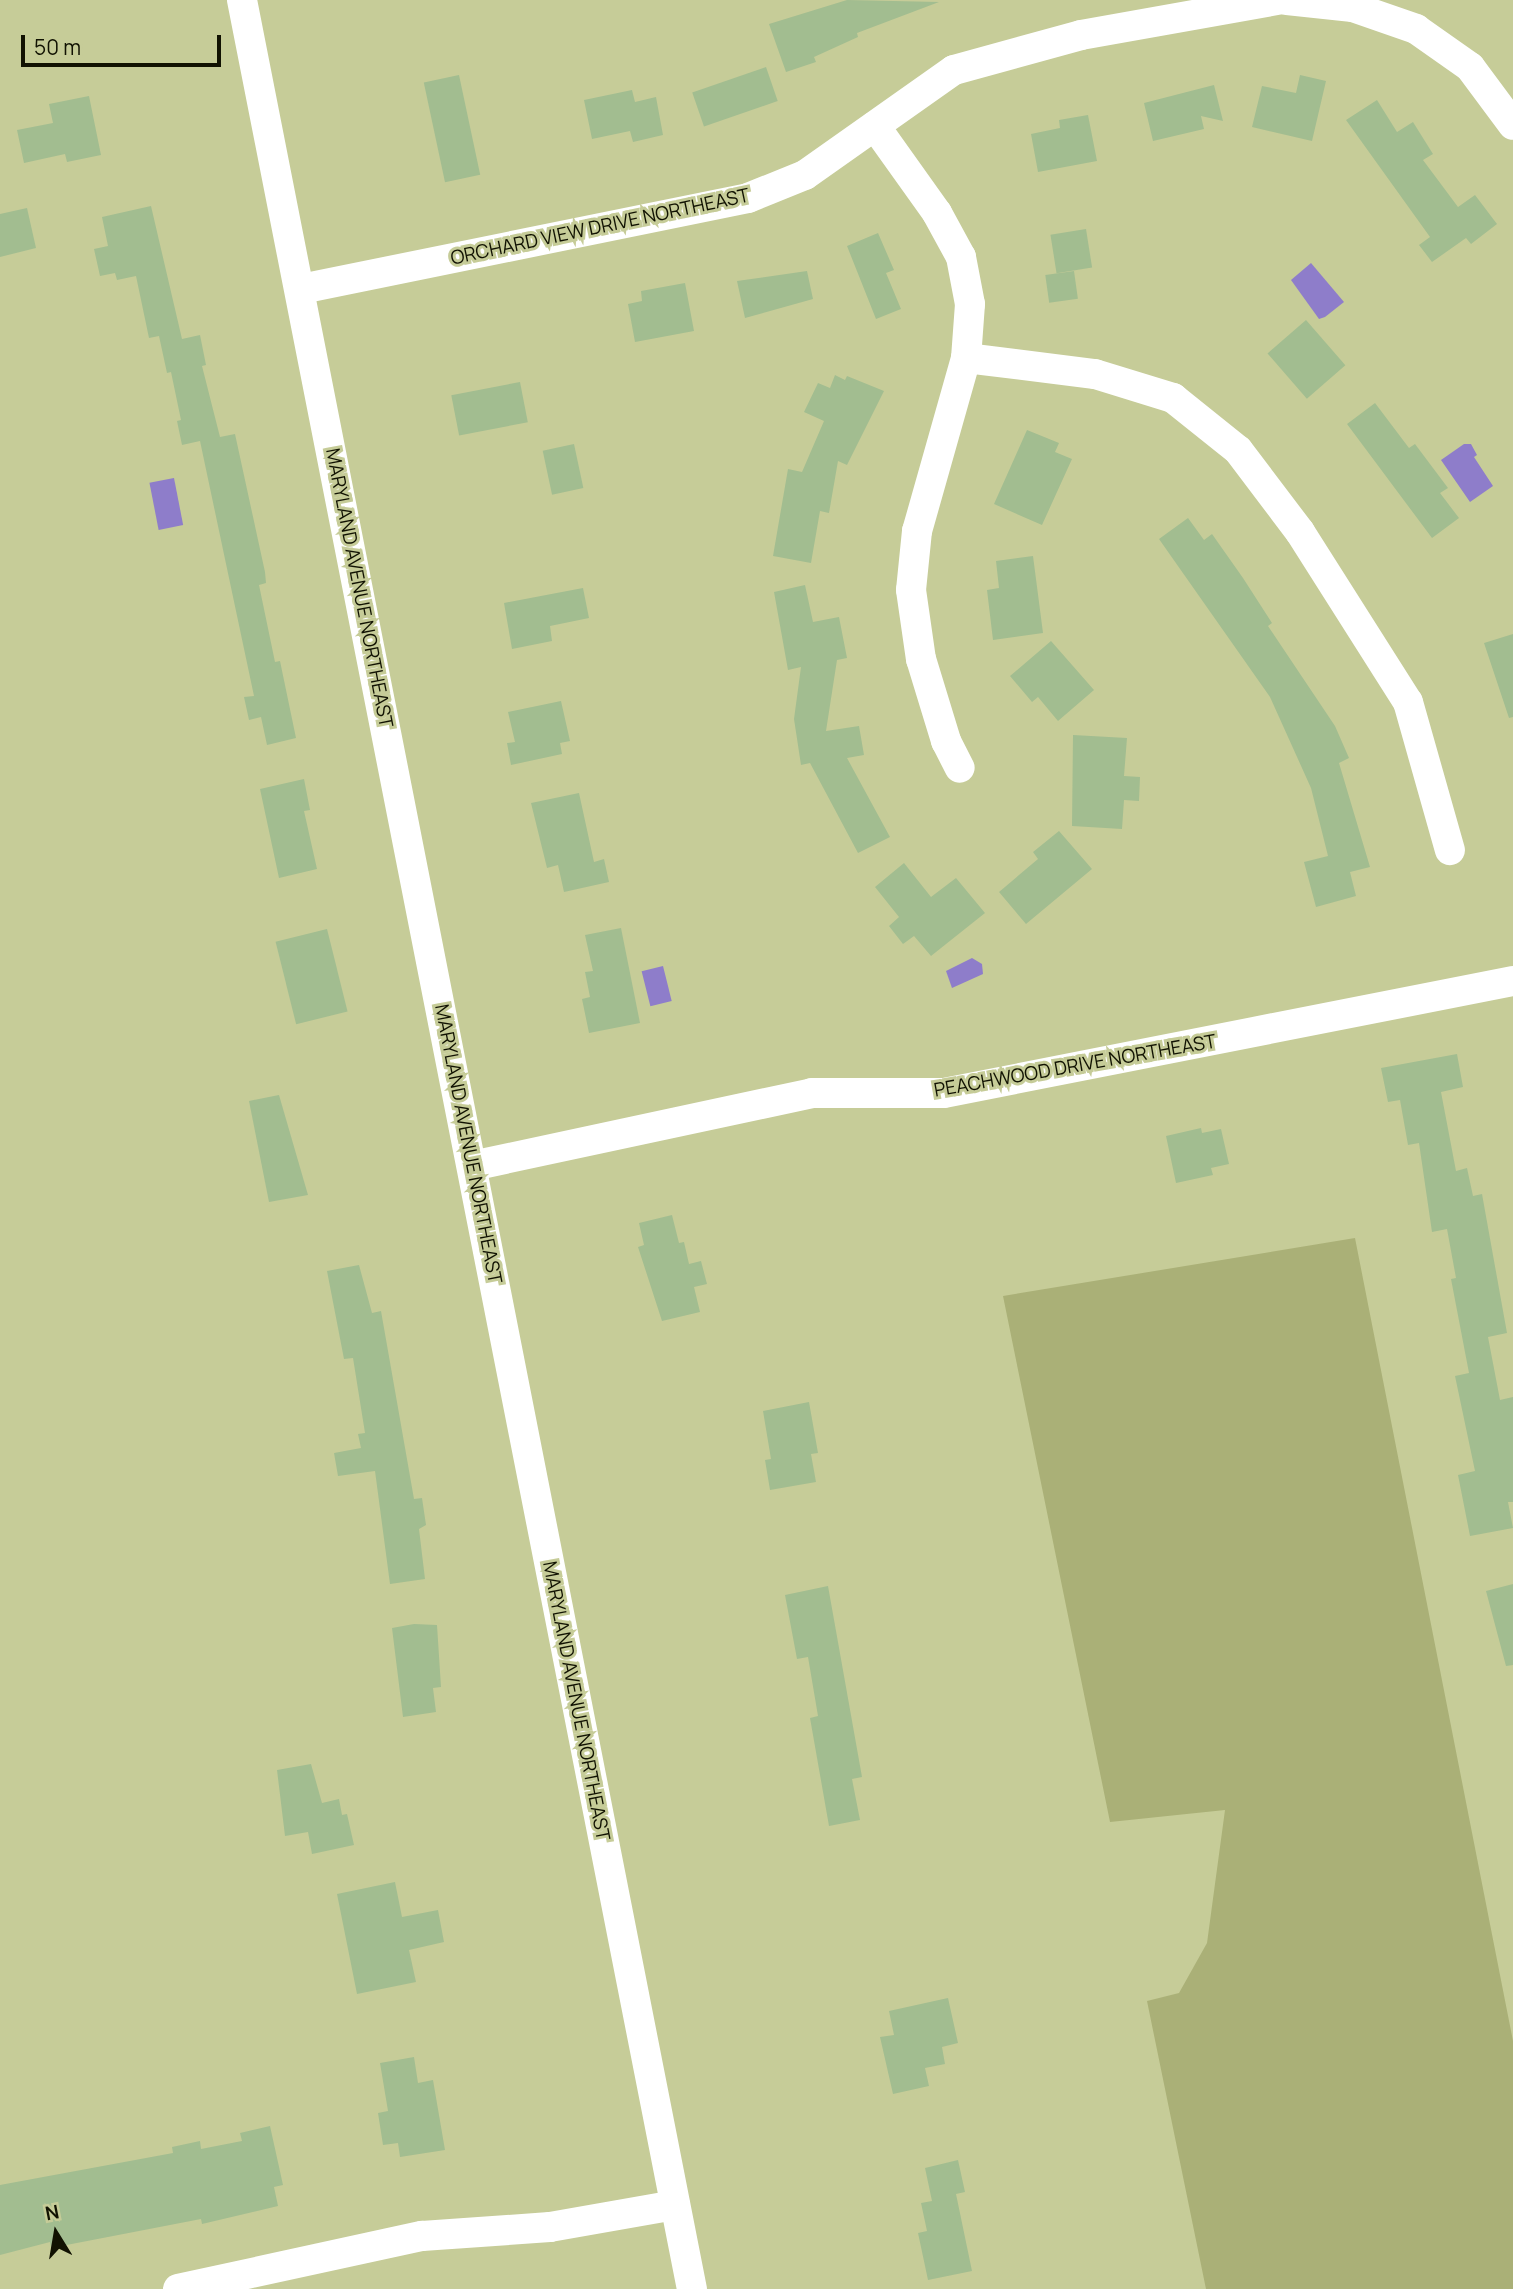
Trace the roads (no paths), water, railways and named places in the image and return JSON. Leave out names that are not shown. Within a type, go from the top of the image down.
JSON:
[{"type":"street","name":"MARYLAND AVENUE NORTHEAST","points":[[242,0],[302,289],[692,2289]]},
{"type":"street","name":"ORCHARD VIEW DRIVE NORTHEAST","points":[[302,289],[748,198],[805,175],[954,70],[1003,53],[1081,34],[1277,0]]},
{"type":"street","points":[[1287,0],[1353,7],[1416,29],[1470,67],[1513,125]]},
{"type":"street","points":[[875,126],[937,213],[961,257],[970,304],[966,358],[917,531],[911,590],[921,659],[960,768]]},
{"type":"street","points":[[966,358],[1095,374],[1173,398],[1238,450],[1307,543],[1408,702],[1450,850]]},
{"type":"street","name":"PEACHWOOD DRIVE NORTHEAST","points":[[472,1166],[812,1093],[944,1093],[1513,981]]},
{"type":"street","points":[[178,2289],[422,2236],[550,2227],[676,2205]]}]
